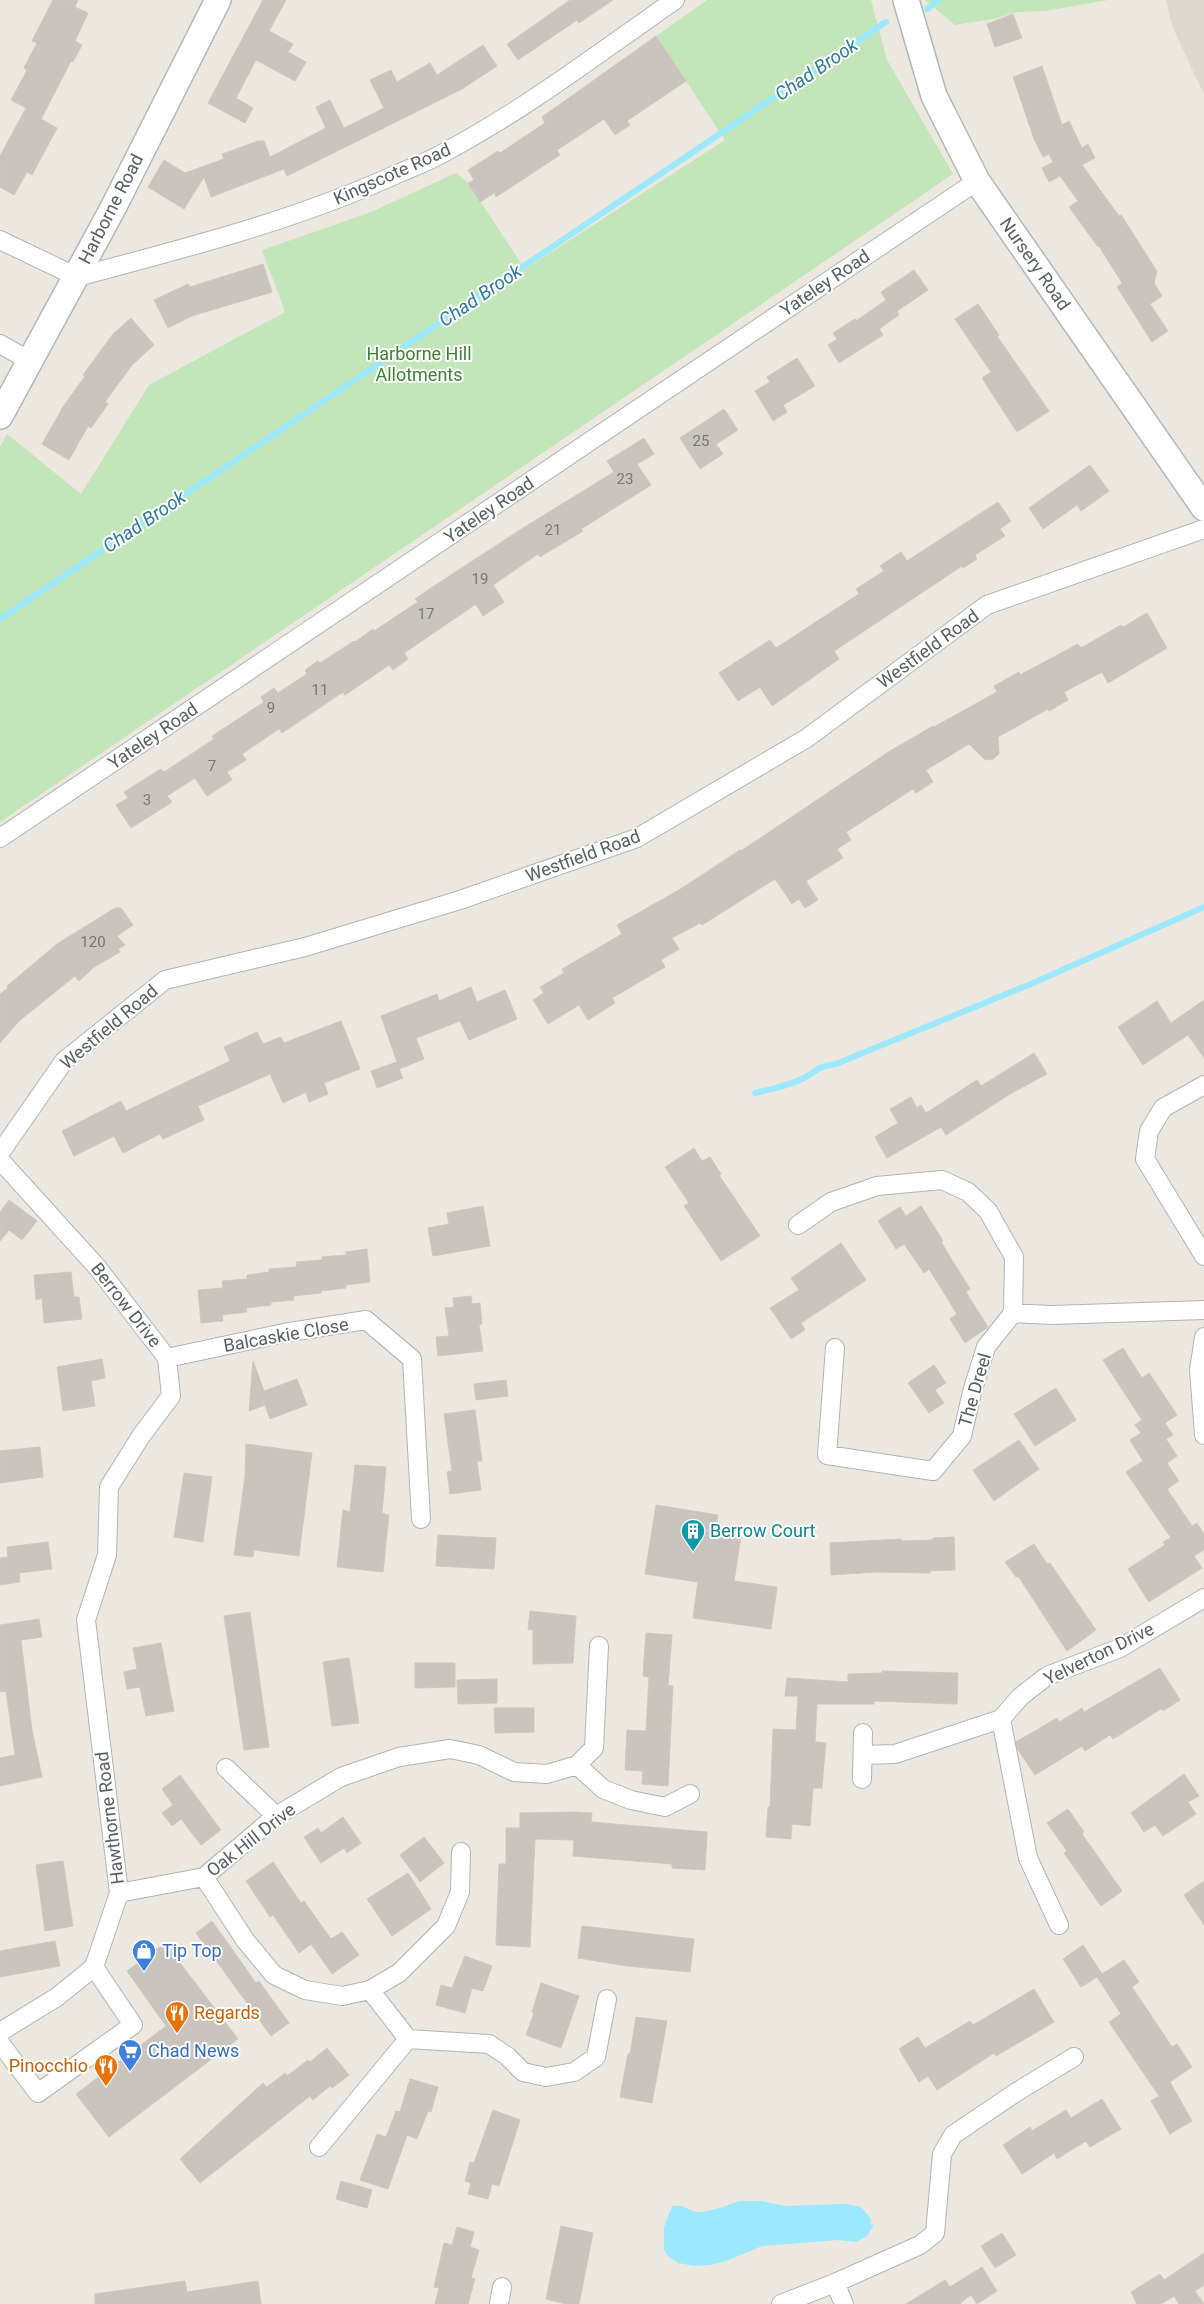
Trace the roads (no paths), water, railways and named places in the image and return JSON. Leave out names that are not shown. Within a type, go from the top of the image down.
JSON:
[{"type":"main road","name":"Harborne Road","points":[[0,416],[76,276],[218,0]]},
{"type":"main road","name":"Nursery Road","points":[[906,0],[934,96],[977,181],[1204,508]]},
{"type":"street","name":"Kingscote Road","points":[[76,276],[188,247],[292,217],[364,189],[445,153],[525,103],[675,0]]},
{"type":"street","name":"Yateley Road","points":[[0,838],[977,181]]},
{"type":"street","points":[[0,240],[76,276]]},
{"type":"street","points":[[0,344],[30,361]]},
{"type":"street","name":"Westfield Road","points":[[0,1153],[64,1061],[164,980],[305,947],[460,900],[637,838],[807,738],[987,605],[1204,530]]},
{"type":"street","points":[[1204,1085],[1163,1108],[1149,1131],[1145,1159],[1204,1256]]},
{"type":"street","name":"Berrow Drive","points":[[0,1160],[97,1267],[167,1358],[170,1396],[141,1436],[110,1487],[108,1555]]},
{"type":"street","points":[[798,1224],[831,1202],[877,1186],[942,1180],[968,1192],[988,1211],[1014,1257],[1012,1313],[1052,1315],[1204,1310]]},
{"type":"street","name":"The Dreel","points":[[835,1348],[827,1455],[933,1471],[962,1436],[972,1392],[986,1347],[1012,1313]]},
{"type":"street","name":"Balcaskie Close","points":[[167,1358],[284,1333],[366,1320],[412,1359],[421,1519]]},
{"type":"street","points":[[1204,1337],[1199,1370],[1204,1435]]},
{"type":"street","name":"Hawthorne Road","points":[[94,1967],[119,1893],[86,1620],[108,1555]]},
{"type":"street","name":"Yelverton Drive","points":[[1001,1719],[1020,1697],[1047,1676],[1120,1648],[1204,1598]]},
{"type":"street","name":"Oak Hill Drive","points":[[119,1893],[204,1877],[276,1816],[341,1777],[399,1757],[450,1749],[479,1755],[514,1772],[547,1774],[577,1765],[594,1748],[599,1646]]},
{"type":"street","points":[[864,1755],[895,1754],[1001,1719],[1028,1858],[1059,1925]]},
{"type":"street","points":[[862,1780],[863,1734]]},
{"type":"street","points":[[577,1765],[603,1790],[631,1800],[665,1807],[690,1794]]},
{"type":"street","points":[[226,1768],[276,1816]]},
{"type":"street","points":[[204,1877],[245,1940],[274,1976],[305,1990],[342,1996],[370,1990],[399,1973],[446,1926],[460,1892],[461,1852]]},
{"type":"street","points":[[0,2032],[57,1997],[94,1967],[132,2025],[38,2093],[0,2043]]},
{"type":"street","points":[[370,1990],[408,2039],[489,2044],[507,2056],[523,2072],[546,2077],[574,2072],[596,2057],[608,1999]]},
{"type":"street","points":[[319,2147],[408,2039]]},
{"type":"street","points":[[781,2304],[835,2283],[920,2245],[934,2233],[942,2154],[953,2135],[1015,2092],[1074,2057]]},
{"type":"street","points":[[835,2283],[844,2304]]},
{"type":"water","points":[[740,2201],[761,2201],[785,2206],[846,2204],[861,2207],[871,2219],[870,2224],[874,2225],[867,2236],[856,2242],[838,2240],[762,2246],[726,2261],[710,2265],[694,2266],[679,2263],[669,2257],[664,2250],[664,2227],[672,2206],[680,2206],[703,2212]]},
{"type":"waterway","name":"Chad Brook","points":[[927,9],[939,0]]},
{"type":"waterway","name":"Chad Brook","points":[[0,619],[886,22]]},
{"type":"waterway","points":[[755,1093],[798,1081],[821,1067],[836,1064],[1033,983],[1204,907]]},
{"type":"place","name":"Berrow Court","points":[[693,1552]]},
{"type":"place","name":"Tip Top","points":[[144,1972]]},
{"type":"place","name":"Regards","points":[[177,2034]]},
{"type":"place","name":"Chad News","points":[[130,2072]]},
{"type":"place","name":"Pinocchio","points":[[106,2087]]},
{"type":"park label","name":"Harborne Hill Allotments","points":[[419,364]]}]
